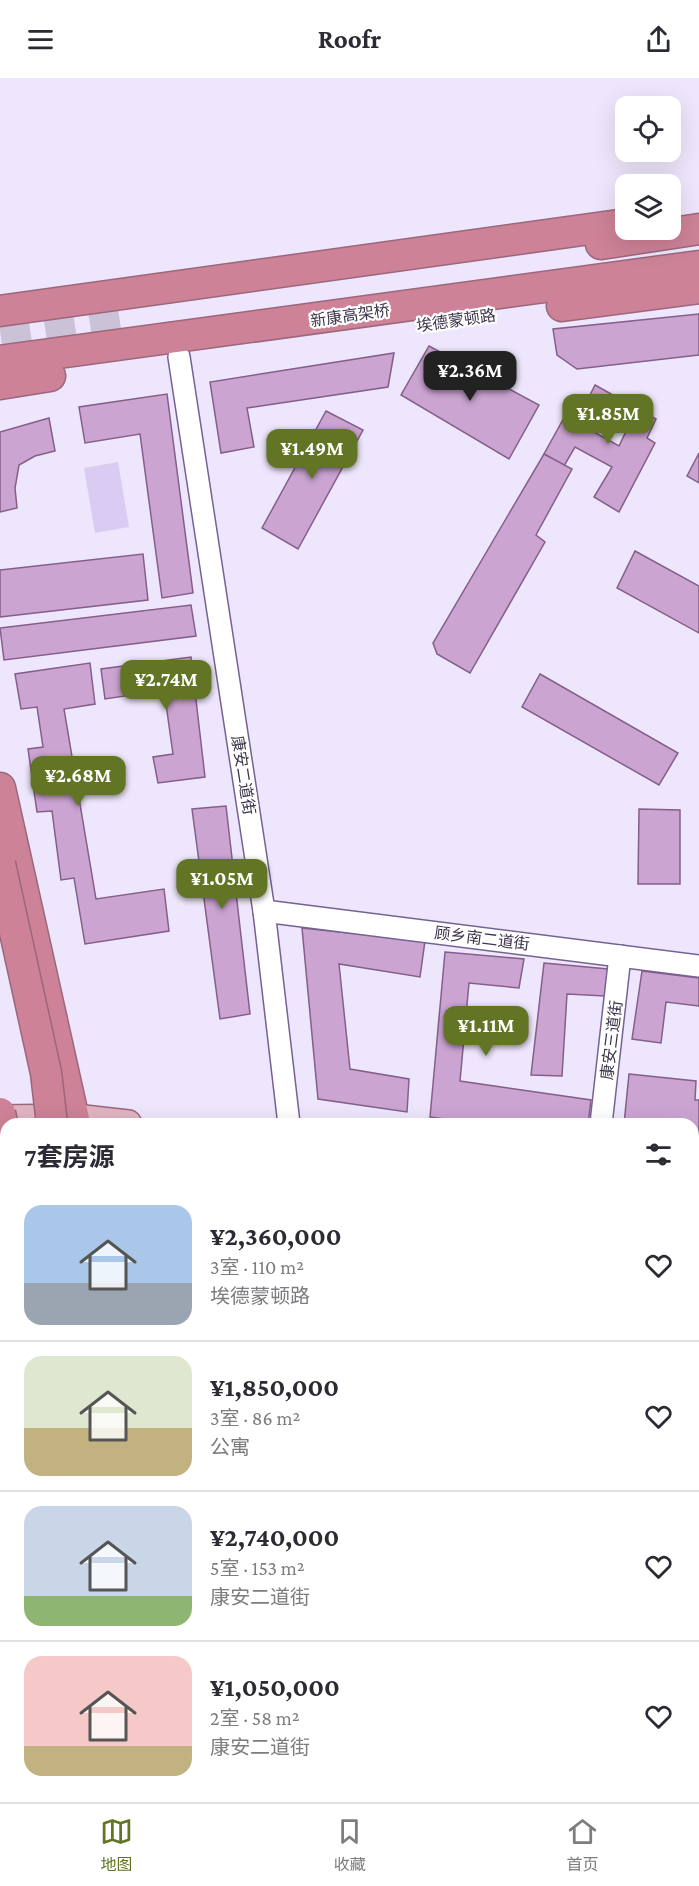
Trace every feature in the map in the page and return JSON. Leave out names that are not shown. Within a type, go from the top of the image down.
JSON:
[{"type":"highway","points":[[681,215],[699,213]]},
{"type":"highway","points":[[0,311],[615,226]]},
{"type":"highway","points":[[699,229],[130,320],[699,245]]},
{"type":"highway","name":"新康高架桥","points":[[0,361],[699,266]]},
{"type":"highway","name":"埃德蒙顿路","points":[[0,384],[179,357],[699,288]]},
{"type":"highway","points":[[0,788],[66,1118]]},
{"type":"highway","points":[[0,864],[46,1073],[65,1118]]},
{"type":"highway","points":[[0,945],[38,1118]]},
{"type":"street","name":"康安二道街","points":[[179,357],[264,911],[288,1118]]},
{"type":"street","name":"顾乡南二道街","points":[[264,911],[699,966]]},
{"type":"street","name":"康安三道街","points":[[602,1118],[620,956]]},
{"type":"shaded area","points":[[118,462],[129,527],[95,533],[84,468]]},
{"type":"building","points":[[699,314],[699,355],[577,369],[557,355],[553,329]]},
{"type":"building","points":[[429,346],[539,405],[509,459],[401,395]]},
{"type":"building","points":[[394,353],[388,387],[247,408],[254,447],[221,453],[210,382]]},
{"type":"building","points":[[595,385],[656,419],[647,438],[655,443],[619,512],[594,497],[612,467],[575,447],[564,466],[544,454],[565,416],[619,446],[627,429],[584,407]]},
{"type":"building","points":[[167,394],[193,593],[162,598],[140,434],[85,443],[79,407]]},
{"type":"building","points":[[326,411],[363,430],[298,549],[262,528]]},
{"type":"building","points":[[49,418],[55,451],[35,456],[19,465],[15,488],[17,508],[0,512],[0,432]]},
{"type":"building","points":[[699,453],[699,483],[687,476]]},
{"type":"building","points":[[544,454],[572,469],[536,535],[545,542],[470,673],[437,654],[433,643]]},
{"type":"building","points":[[635,551],[699,586],[699,633],[617,588]]},
{"type":"building","points":[[143,554],[148,600],[0,617],[0,570]]},
{"type":"building","points":[[191,605],[196,636],[4,660],[0,628]]},
{"type":"building","points":[[191,657],[205,777],[158,783],[153,757],[173,754],[164,690],[105,699],[101,669]]},
{"type":"building","points":[[90,663],[95,704],[64,709],[96,899],[164,889],[169,931],[85,944],[74,878],[61,880],[52,811],[37,812],[28,749],[43,747],[37,707],[21,709],[15,674]]},
{"type":"building","points":[[540,674],[678,753],[659,785],[522,707]]},
{"type":"building","points":[[226,806],[250,1014],[220,1019],[192,809]]},
{"type":"building","points":[[639,809],[680,810],[680,884],[638,884]]},
{"type":"building","points":[[302,928],[425,941],[420,977],[339,964],[350,1069],[409,1079],[407,1112],[318,1099]]},
{"type":"building","points":[[445,952],[524,959],[519,988],[469,983],[460,1081],[591,1100],[589,1118],[430,1117]]},
{"type":"building","points":[[544,963],[608,969],[605,996],[567,994],[562,1076],[531,1075]]},
{"type":"building","points":[[642,971],[699,978],[699,1006],[666,1002],[661,1043],[632,1039]]},
{"type":"building","points":[[629,1074],[696,1081],[695,1100],[699,1100],[699,1118],[625,1118]]},
{"type":"tunnel","points":[[0,331],[129,312]]}]
